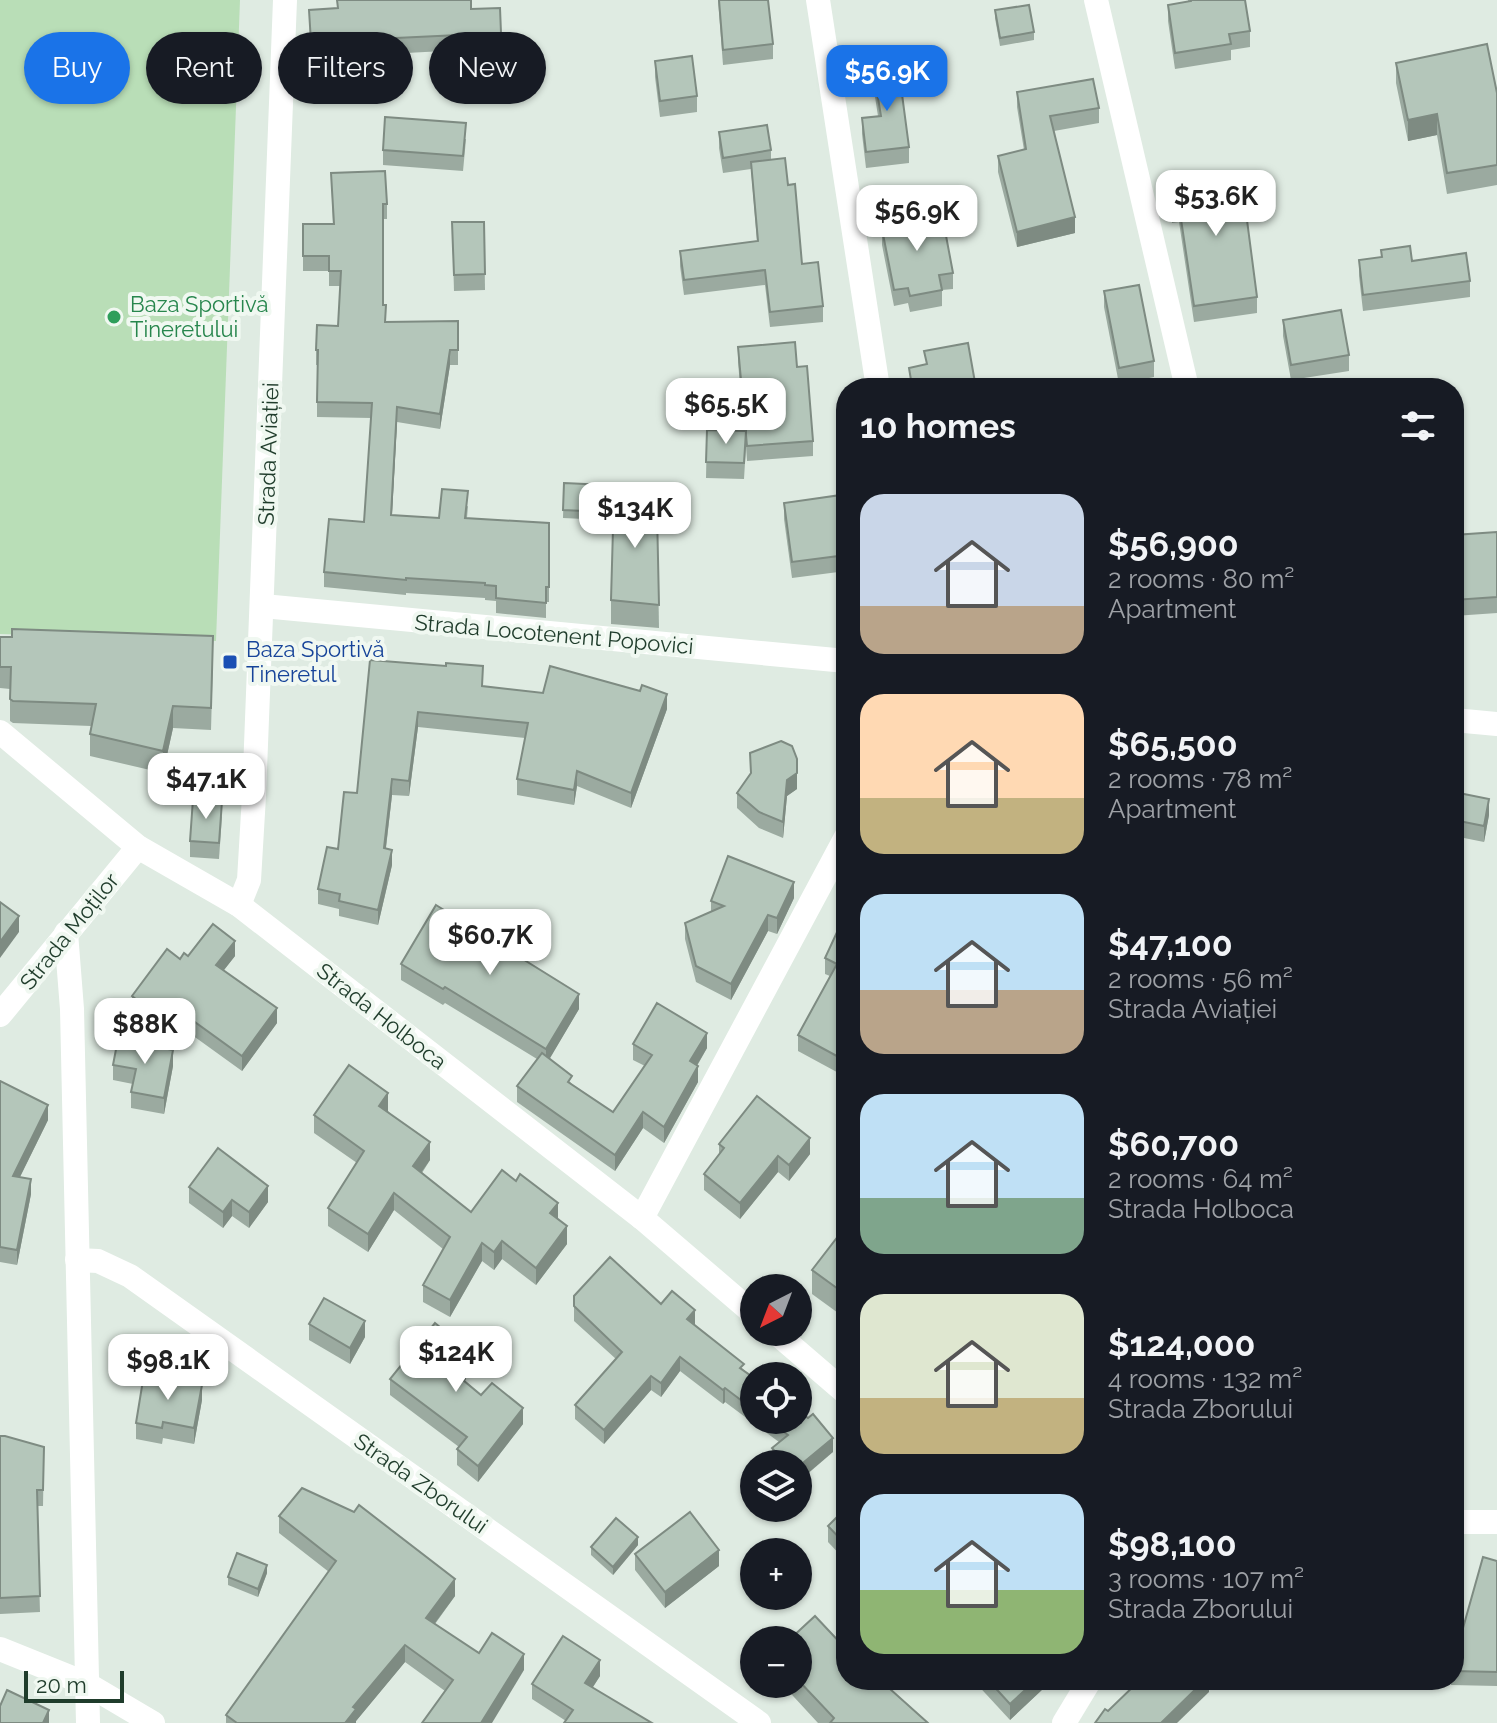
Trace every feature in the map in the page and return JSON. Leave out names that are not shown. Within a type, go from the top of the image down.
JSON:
[{"type":"street","name":"Strada Aviației","points":[[239,905],[249,880],[263,606],[285,0]]},
{"type":"street","points":[[818,0],[876,378]]},
{"type":"street","points":[[1096,0],[1185,378]]},
{"type":"street","name":"Strada Locotenent Popovici","points":[[263,606],[836,660]]},
{"type":"street","points":[[1464,721],[1497,724]]},
{"type":"street","name":"Strada Holboca","points":[[0,732],[138,847],[239,905],[642,1218],[740,1302]]},
{"type":"street","name":"Strada Moților","points":[[0,1015],[138,847]]},
{"type":"street","points":[[642,1218],[836,856]]},
{"type":"street","points":[[66,933],[72,1009],[88,1723]]},
{"type":"street","name":"Strada Zborului","points":[[77,1260],[98,1261],[130,1276],[759,1723]]},
{"type":"street","points":[[791,1346],[836,1384]]},
{"type":"street","points":[[1464,1522],[1497,1522]]},
{"type":"street","points":[[0,1649],[87,1684],[153,1723]]},
{"type":"street","points":[[1064,1723],[1084,1690]]},
{"type":"green space","name":"Baza Sportivă Tineretului","points":[[0,0],[240,0],[239,32],[146,32],[146,104],[236,104],[216,641],[0,634]]},
{"type":"building","points":[[337,0],[471,0],[471,9],[500,8],[501,32],[429,32],[429,36],[413,37],[413,32],[310,32],[309,10],[338,8]]},
{"type":"building","points":[[719,0],[768,0],[773,44],[723,50]]},
{"type":"building","points":[[1191,0],[1245,0],[1250,31],[1229,34],[1231,44],[1175,53],[1168,5]]},
{"type":"building","points":[[1029,5],[1034,32],[1000,38],[995,10]]},
{"type":"building","points":[[1487,44],[1497,93],[1497,165],[1447,173],[1437,114],[1408,120],[1396,63]]},
{"type":"building","points":[[692,56],[697,96],[660,101],[655,61]]},
{"type":"building","points":[[898,64],[909,147],[866,152],[862,118],[881,116],[873,68]]},
{"type":"building","points":[[1093,79],[1099,108],[1050,116],[1075,217],[1017,232],[998,156],[1026,149],[1017,92]]},
{"type":"building","points":[[385,117],[466,123],[463,156],[383,150]]},
{"type":"building","points":[[767,125],[771,150],[723,158],[719,132]]},
{"type":"building","points":[[785,158],[788,185],[795,184],[802,264],[818,262],[823,306],[770,312],[765,270],[684,280],[680,251],[758,241],[751,162]]},
{"type":"building","points":[[385,171],[385,322],[458,321],[458,350],[450,350],[440,414],[397,407],[391,515],[439,518],[442,489],[468,491],[465,518],[549,523],[546,603],[496,598],[496,586],[485,583],[324,572],[329,519],[364,522],[372,403],[317,402],[317,325],[338,326],[341,271],[329,271],[329,256],[303,256],[303,224],[334,224],[331,173]]},
{"type":"building","points":[[1241,174],[1257,297],[1194,306],[1179,206],[1172,207],[1169,182]]},
{"type":"building","points":[[931,210],[934,228],[944,225],[953,273],[939,275],[942,290],[910,296],[908,288],[894,290],[882,229],[896,226],[894,217]]},
{"type":"building","points":[[452,222],[484,222],[485,274],[454,275]]},
{"type":"building","points":[[1410,246],[1412,261],[1466,253],[1470,281],[1363,295],[1359,260],[1382,257],[1381,250]]},
{"type":"building","points":[[1139,285],[1154,361],[1119,368],[1104,291]]},
{"type":"building","points":[[1341,310],[1349,355],[1291,365],[1283,320]]},
{"type":"building","points":[[795,342],[797,367],[807,366],[813,441],[747,446],[738,347]]},
{"type":"building","points":[[968,343],[974,378],[911,378],[909,368],[927,364],[924,351]]},
{"type":"building","points":[[707,430],[746,431],[744,463],[706,462]]},
{"type":"building","points":[[564,483],[606,485],[605,512],[563,510]]},
{"type":"building","points":[[614,493],[649,494],[649,511],[657,512],[659,605],[611,600]]},
{"type":"building","points":[[836,496],[836,556],[792,562],[784,503]]},
{"type":"building","points":[[1497,532],[1497,597],[1464,599],[1464,534]]},
{"type":"building","points":[[12,629],[213,636],[211,708],[173,706],[163,751],[90,734],[96,704],[10,699],[11,667],[0,667],[0,637],[12,637]]},
{"type":"building","points":[[370,660],[483,666],[482,686],[543,693],[550,666],[640,691],[642,685],[667,694],[631,793],[577,771],[574,790],[517,779],[528,723],[418,712],[409,781],[392,779],[384,848],[392,850],[378,910],[339,901],[340,894],[318,889],[327,847],[338,849],[344,792],[357,793]]},
{"type":"building","points":[[781,741],[792,746],[797,759],[797,773],[787,780],[783,822],[759,812],[737,793],[751,773],[750,753]]},
{"type":"building","points":[[1464,794],[1489,799],[1484,826],[1464,822]]},
{"type":"building","points":[[193,799],[222,801],[219,843],[190,841]]},
{"type":"building","points":[[728,856],[794,882],[777,918],[768,915],[731,984],[696,966],[685,923],[724,906],[711,901]]},
{"type":"building","points":[[0,902],[19,916],[0,942]]},
{"type":"building","points":[[436,905],[579,994],[546,1049],[445,987],[443,989],[401,964]]},
{"type":"building","points":[[213,924],[235,941],[216,965],[277,1008],[242,1056],[181,1012],[177,1032],[132,996],[167,949],[180,959],[184,953],[188,956]]},
{"type":"building","points":[[836,934],[836,964],[825,958]]},
{"type":"building","points":[[836,966],[836,1056],[798,1035]]},
{"type":"building","points":[[657,1003],[707,1033],[690,1061],[698,1066],[664,1127],[643,1112],[615,1155],[517,1086],[542,1053],[572,1076],[568,1082],[613,1112],[652,1055],[633,1044]]},
{"type":"building","points":[[118,1039],[173,1050],[164,1098],[131,1092],[136,1069],[113,1065]]},
{"type":"building","points":[[349,1065],[388,1093],[379,1106],[430,1142],[413,1166],[471,1212],[502,1170],[516,1181],[520,1174],[558,1203],[550,1213],[567,1226],[536,1268],[502,1241],[494,1252],[482,1243],[450,1300],[423,1285],[450,1237],[394,1193],[368,1234],[328,1208],[364,1151],[314,1115]]},
{"type":"building","points":[[0,1081],[48,1105],[13,1176],[31,1179],[17,1250],[0,1247]]},
{"type":"building","points":[[757,1096],[810,1138],[789,1165],[778,1156],[740,1203],[704,1174],[724,1148],[719,1144]]},
{"type":"building","points":[[218,1148],[268,1186],[249,1212],[232,1200],[223,1212],[189,1187]]},
{"type":"building","points":[[836,1239],[836,1287],[812,1270]]},
{"type":"building","points":[[610,1257],[661,1304],[672,1291],[695,1310],[687,1319],[741,1362],[740,1399],[680,1357],[661,1383],[651,1376],[604,1430],[575,1405],[622,1352],[574,1306],[574,1296]]},
{"type":"building","points":[[324,1298],[365,1321],[350,1348],[309,1324]]},
{"type":"building","points":[[435,1323],[469,1351],[462,1360],[466,1363],[457,1375],[481,1395],[492,1383],[523,1408],[478,1466],[457,1449],[467,1437],[390,1379]]},
{"type":"building","points":[[144,1374],[202,1385],[194,1428],[163,1422],[162,1428],[136,1423]]},
{"type":"building","points":[[813,1414],[833,1438],[812,1455],[812,1450],[774,1450],[772,1448],[788,1435],[812,1434]]},
{"type":"building","points":[[0,1436],[44,1447],[43,1490],[37,1490],[40,1596],[0,1598]]},
{"type":"building","points":[[302,1488],[354,1512],[359,1505],[455,1579],[426,1618],[479,1653],[492,1633],[524,1654],[481,1723],[422,1723],[453,1680],[405,1645],[353,1707],[356,1709],[345,1723],[237,1723],[226,1715],[336,1561],[279,1516]]},
{"type":"building","points":[[690,1512],[719,1550],[665,1592],[635,1554]]},
{"type":"building","points":[[616,1518],[638,1537],[613,1567],[591,1547]]},
{"type":"building","points":[[836,1518],[836,1534],[828,1526]]},
{"type":"building","points":[[237,1553],[267,1565],[258,1589],[228,1577]]},
{"type":"building","points":[[1483,1557],[1497,1561],[1497,1672],[1464,1671],[1464,1624]]},
{"type":"building","points":[[815,1616],[836,1638],[836,1690],[891,1690],[928,1723],[830,1723],[834,1718],[812,1695],[812,1626],[804,1626]]},
{"type":"building","points":[[563,1636],[600,1660],[585,1683],[652,1723],[564,1723],[573,1710],[532,1684]]},
{"type":"building","points":[[7,1690],[49,1710],[43,1723],[0,1723],[0,1706]]},
{"type":"building","points":[[997,1690],[1025,1690],[1010,1704]]},
{"type":"building","points":[[1130,1690],[1195,1690],[1161,1723],[1095,1723],[1105,1709],[1108,1711]]},
{"type":"place","name":"Baza Sportivă Tineretului","points":[[114,317]]},
{"type":"place","name":"Baza Sportivă Tineretul","points":[[230,662]]}]
